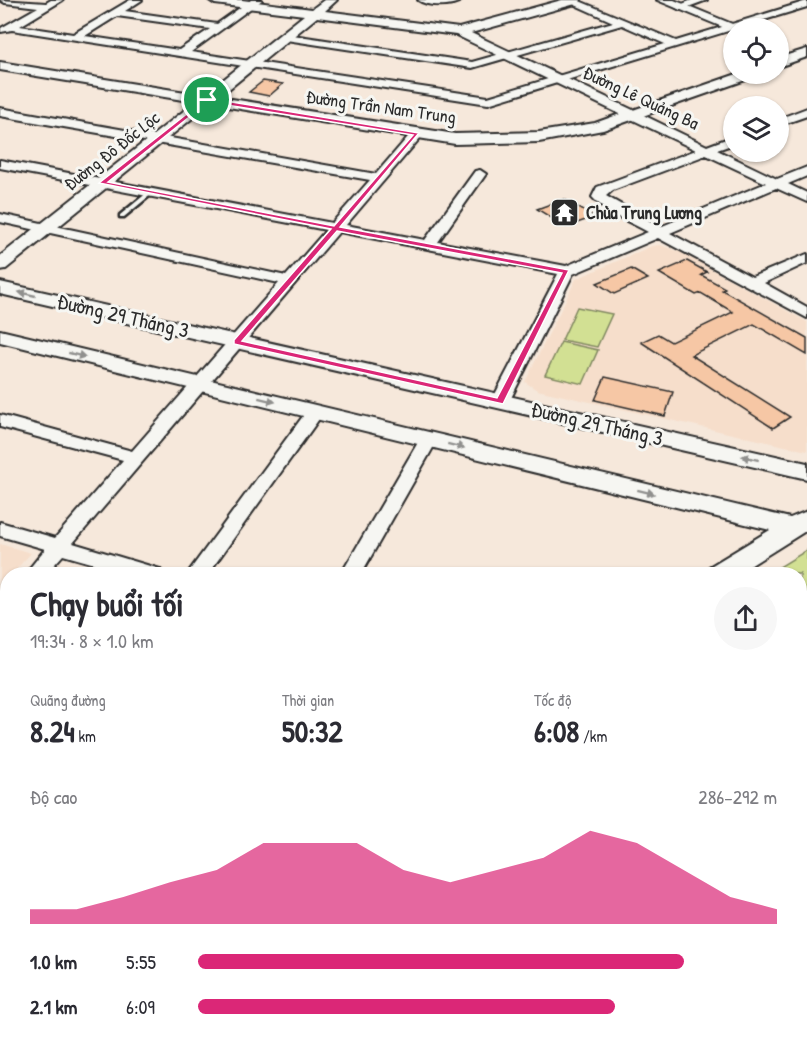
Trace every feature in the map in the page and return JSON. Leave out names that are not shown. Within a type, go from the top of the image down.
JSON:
[{"type":"street","points":[[5,0],[48,6]]},
{"type":"street","points":[[5,30],[58,0]]},
{"type":"street","points":[[75,37],[136,0]]},
{"type":"street","points":[[215,0],[254,2],[315,13],[459,32],[572,0],[675,44]]},
{"type":"street","name":"Đường Đô Đốc Lộc","points":[[0,265],[331,0]]},
{"type":"street","points":[[423,0],[439,2],[457,0]]},
{"type":"street","points":[[663,0],[723,23]]},
{"type":"street","points":[[680,7],[702,0]]},
{"type":"street","points":[[182,53],[254,2]]},
{"type":"street","points":[[762,18],[807,4]]},
{"type":"street","points":[[115,13],[219,27]]},
{"type":"street","points":[[285,37],[464,64],[480,64],[623,22]]},
{"type":"street","points":[[5,30],[75,37],[488,101],[723,30]]},
{"type":"street","name":"Đường Lê Quảng Ba","points":[[459,32],[807,198]]},
{"type":"street","points":[[789,48],[806,54]]},
{"type":"street","points":[[789,59],[806,54]]},
{"type":"street","name":"Đường Trần Nam Trung","points":[[0,66],[455,139],[539,137],[598,127],[723,83]]},
{"type":"street","points":[[0,112],[379,178]]},
{"type":"street","points":[[789,119],[807,112]]},
{"type":"street","points":[[41,567],[417,134]]},
{"type":"street","points":[[723,144],[608,187],[602,190],[599,197],[612,207],[807,313]]},
{"type":"street","points":[[0,164],[567,271],[807,171]]},
{"type":"street","points":[[428,246],[480,174]]},
{"type":"street","points":[[0,218],[290,281]]},
{"type":"street","points":[[752,283],[807,258]]},
{"type":"street","points":[[500,402],[567,271]]},
{"type":"street","name":"Đường 29 Tháng 3","points":[[0,288],[807,471]]},
{"type":"street","points":[[0,336],[429,440],[800,523]]},
{"type":"street","points":[[202,567],[315,412]]},
{"type":"street","points":[[0,421],[136,458]]},
{"type":"street","points":[[355,567],[429,440]]},
{"type":"street","points":[[729,567],[800,523]]},
{"type":"street","points":[[0,529],[129,567]]},
{"type":"lane","points":[[122,216],[150,193]]},
{"type":"shaded area","points":[[660,245],[680,252],[807,322],[807,451],[537,390],[525,382],[576,279],[652,246]]},
{"type":"shaded area","points":[[0,544],[31,553],[18,567],[0,567]]},
{"type":"green space","points":[[577,307],[612,314],[597,347],[562,340]]},
{"type":"green space","points":[[561,342],[598,350],[583,384],[545,375]]},
{"type":"green space","points":[[807,550],[807,567],[779,567]]},
{"type":"building","points":[[263,81],[283,84],[269,96],[249,92]]},
{"type":"building","name":"Chùa Trung Lương","points":[[564,199],[594,217],[566,227],[537,209]]},
{"type":"building","points":[[687,261],[707,272],[701,275],[725,288],[722,290],[807,338],[807,355],[754,324],[691,355],[790,417],[773,428],[641,342],[658,334],[671,342],[733,312],[701,293],[696,295],[659,273]]},
{"type":"building","points":[[631,269],[648,279],[614,294],[597,283]]},
{"type":"building","points":[[605,377],[673,392],[665,416],[595,400]]},
{"type":"place","name":"Chùa Trung Lương","points":[[565,213]]},
{"type":"route","points":[[207,100],[102,183],[335,228],[237,342],[500,402],[567,271],[335,228],[417,134],[207,100]]}]
